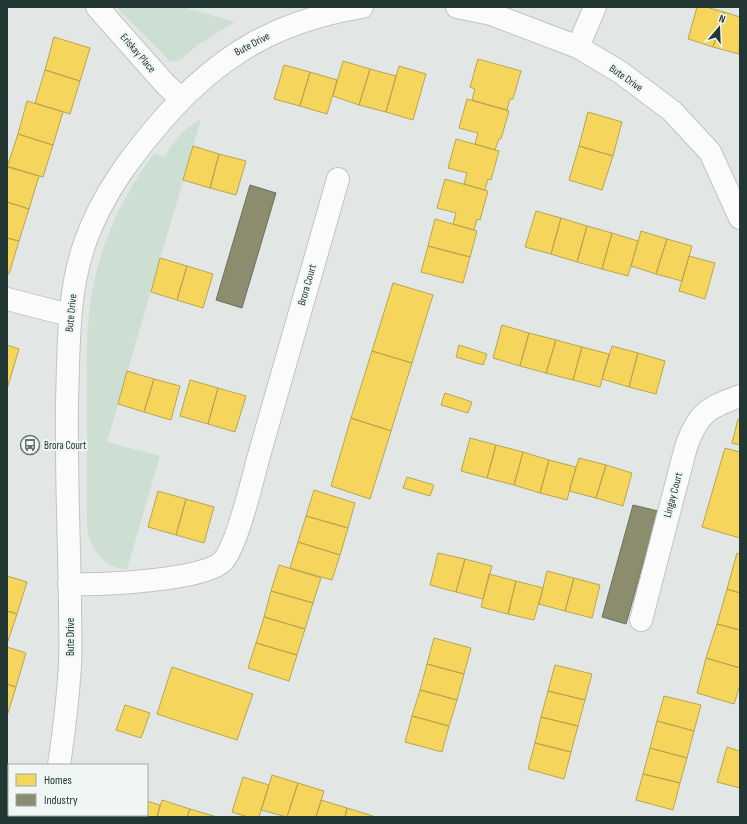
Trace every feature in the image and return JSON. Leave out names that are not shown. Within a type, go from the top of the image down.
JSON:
[{"type":"street","name":"Eriskay Place","points":[[97,7],[166,85],[181,98]]},
{"type":"street","name":"Bute Drive","points":[[59,764],[70,665],[70,584],[66,452],[69,315],[85,241],[104,198],[131,157],[181,98],[228,57],[266,35],[327,13],[362,7]]},
{"type":"street","name":"Bute Drive","points":[[457,7],[490,14],[578,47],[620,72],[672,111],[710,152],[740,218]]},
{"type":"street","points":[[578,47],[595,7]]},
{"type":"street","name":"Brora Court","points":[[70,584],[126,583],[168,578],[209,570],[222,562],[231,548],[251,485],[338,179]]},
{"type":"street","points":[[7,299],[69,315]]},
{"type":"street","name":"Lingay Court","points":[[641,620],[686,447],[693,427],[704,412],[720,403],[740,396]]},
{"type":"green space","points":[[116,7],[183,7],[235,22],[199,44],[179,61],[170,61]]},
{"type":"green space","points":[[201,119],[107,442],[160,456],[127,569],[119,568],[105,561],[95,550],[87,527],[87,349],[92,290],[98,266],[115,219],[139,175],[154,153],[164,157],[180,135],[195,122]]},
{"type":"building: Homes","points":[[697,7],[706,7],[724,12],[713,47],[688,39]]},
{"type":"building: Homes","points":[[724,12],[740,17],[739,54],[713,47]]},
{"type":"building: Homes","points":[[54,37],[90,48],[80,81],[45,70]]},
{"type":"building: Homes","points":[[478,59],[521,71],[513,99],[510,99],[507,110],[472,100],[475,89],[470,87]]},
{"type":"building: Homes","points":[[343,61],[370,69],[359,105],[333,96]]},
{"type":"building: Homes","points":[[284,65],[310,72],[300,106],[274,99]]},
{"type":"building: Homes","points":[[399,66],[426,74],[413,120],[386,112]]},
{"type":"building: Homes","points":[[370,69],[396,76],[386,112],[359,105]]},
{"type":"building: Homes","points":[[45,70],[80,81],[70,114],[35,103]]},
{"type":"building: Homes","points":[[310,72],[337,80],[327,114],[300,106]]},
{"type":"building: Homes","points":[[467,99],[509,111],[501,139],[499,139],[495,150],[475,144],[478,133],[459,128]]},
{"type":"building: Homes","points":[[27,101],[63,112],[53,145],[18,134]]},
{"type":"building: Homes","points":[[588,112],[622,122],[613,156],[579,146]]},
{"type":"building: Homes","points":[[18,134],[53,145],[43,177],[7,167]]},
{"type":"building: Homes","points":[[456,139],[499,151],[491,180],[488,179],[485,190],[464,184],[467,173],[448,168]]},
{"type":"building: Homes","points":[[193,146],[219,154],[210,188],[183,180]]},
{"type":"building: Homes","points":[[579,146],[613,156],[602,190],[569,180]]},
{"type":"building: Homes","points":[[219,154],[246,161],[236,195],[210,188]]},
{"type":"building: Homes","points":[[7,166],[39,176],[29,209],[7,202]]},
{"type":"building: Homes","points":[[445,179],[488,191],[480,220],[477,219],[474,230],[453,224],[456,213],[437,208]]},
{"type":"building: Homes","points":[[7,202],[29,209],[19,241],[7,238]]},
{"type":"building: Homes","points":[[536,211],[561,218],[551,254],[525,247]]},
{"type":"building: Homes","points":[[561,218],[587,226],[577,262],[551,254]]},
{"type":"building: Homes","points":[[435,219],[477,231],[470,257],[428,246]]},
{"type":"building: Homes","points":[[587,226],[612,233],[602,269],[577,262]]},
{"type":"building: Homes","points":[[641,231],[667,239],[656,274],[631,266]]},
{"type":"building: Homes","points":[[612,233],[638,241],[628,276],[602,269]]},
{"type":"building: Homes","points":[[7,238],[19,241],[9,274],[7,274]]},
{"type":"building: Homes","points":[[667,239],[692,246],[682,281],[656,274]]},
{"type":"building: Homes","points":[[428,246],[470,257],[463,283],[421,272]]},
{"type":"building: Homes","points":[[689,256],[715,263],[705,299],[679,291]]},
{"type":"building: Homes","points":[[160,258],[187,266],[177,300],[151,292]]},
{"type":"building: Homes","points":[[187,266],[213,274],[203,308],[177,300]]},
{"type":"building: Homes","points":[[393,283],[433,295],[412,363],[372,351]]},
{"type":"building: Homes","points":[[502,325],[529,333],[520,366],[493,358]]},
{"type":"building: Homes","points":[[529,333],[556,340],[546,373],[520,366]]},
{"type":"building: Homes","points":[[556,340],[582,347],[573,380],[546,373]]},
{"type":"building: Homes","points":[[7,345],[19,349],[7,389]]},
{"type":"building: Homes","points":[[459,345],[487,354],[483,365],[456,357]]},
{"type":"building: Homes","points":[[612,346],[638,353],[629,387],[602,379]]},
{"type":"building: Homes","points":[[582,347],[609,354],[600,387],[573,380]]},
{"type":"building: Homes","points":[[372,351],[412,363],[391,431],[351,418]]},
{"type":"building: Homes","points":[[638,353],[665,361],[656,394],[629,387]]},
{"type":"building: Homes","points":[[127,371],[154,379],[144,412],[118,404]]},
{"type":"building: Homes","points":[[154,379],[180,386],[171,420],[144,412]]},
{"type":"building: Homes","points":[[190,380],[218,388],[208,424],[180,416]]},
{"type":"building: Homes","points":[[218,388],[246,396],[235,432],[208,424]]},
{"type":"building: Homes","points":[[445,393],[472,402],[468,413],[441,405]]},
{"type":"building: Homes","points":[[351,418],[391,431],[370,499],[331,486]]},
{"type":"building: Homes","points":[[738,419],[740,419],[740,445],[732,443]]},
{"type":"building: Homes","points":[[470,438],[496,445],[487,478],[461,471]]},
{"type":"building: Homes","points":[[496,445],[523,452],[514,485],[487,478]]},
{"type":"building: Homes","points":[[725,448],[740,452],[740,538],[702,527]]},
{"type":"building: Homes","points":[[523,452],[549,460],[540,493],[514,485]]},
{"type":"building: Homes","points":[[579,458],[606,465],[596,498],[569,491]]},
{"type":"building: Homes","points":[[549,460],[576,467],[567,500],[540,493]]},
{"type":"building: Homes","points":[[606,465],[632,473],[623,506],[596,498]]},
{"type":"building: Homes","points":[[407,477],[434,485],[430,496],[403,488]]},
{"type":"building: Homes","points":[[314,490],[355,503],[348,528],[306,516]]},
{"type":"building: Homes","points":[[158,491],[186,499],[176,535],[148,527]]},
{"type":"building: Homes","points":[[186,499],[214,507],[204,543],[176,535]]},
{"type":"building: Homes","points":[[306,516],[348,528],[340,555],[298,542]]},
{"type":"building: Homes","points":[[298,542],[340,555],[332,580],[290,568]]},
{"type":"building: Homes","points":[[438,553],[465,559],[456,592],[430,585]]},
{"type":"building: Homes","points":[[737,553],[740,554],[740,593],[727,589]]},
{"type":"building: Homes","points":[[465,559],[492,566],[483,599],[456,592]]},
{"type":"building: Homes","points":[[279,565],[321,578],[313,603],[271,591]]},
{"type":"building: Homes","points":[[547,571],[574,578],[565,611],[539,604]]},
{"type":"building: Homes","points":[[489,574],[516,581],[508,614],[481,607]]},
{"type":"building: Homes","points":[[7,576],[27,582],[17,614],[7,611]]},
{"type":"building: Homes","points":[[574,578],[600,585],[592,618],[565,611]]},
{"type":"building: Homes","points":[[516,581],[543,588],[534,620],[508,614]]},
{"type":"building: Homes","points":[[727,589],[740,593],[740,630],[717,624]]},
{"type":"building: Homes","points":[[271,591],[313,603],[305,629],[264,617]]},
{"type":"building: Homes","points":[[7,611],[17,614],[7,644]]},
{"type":"building: Homes","points":[[264,617],[305,629],[297,655],[256,643]]},
{"type":"building: Homes","points":[[717,624],[740,630],[740,668],[706,658]]},
{"type":"building: Homes","points":[[434,638],[471,648],[464,674],[427,664]]},
{"type":"building: Homes","points":[[256,643],[297,655],[289,681],[248,668]]},
{"type":"building: Homes","points":[[7,647],[26,653],[16,687],[7,684]]},
{"type":"building: Homes","points":[[706,658],[740,668],[740,685],[734,704],[697,693]]},
{"type":"building: Homes","points":[[427,664],[464,674],[457,700],[420,690]]},
{"type":"building: Homes","points":[[555,665],[592,674],[585,700],[548,691]]},
{"type":"building: Homes","points":[[172,667],[253,694],[237,740],[157,714]]},
{"type":"building: Homes","points":[[7,684],[16,687],[7,716]]},
{"type":"building: Homes","points":[[420,690],[457,700],[449,726],[412,716]]},
{"type":"building: Homes","points":[[548,691],[585,700],[578,726],[541,717]]},
{"type":"building: Homes","points":[[664,696],[701,705],[694,731],[657,721]]},
{"type":"building: Homes","points":[[125,705],[150,713],[141,738],[116,730]]},
{"type":"building: Homes","points":[[412,716],[449,726],[442,752],[405,742]]},
{"type":"building: Homes","points":[[541,717],[578,726],[571,752],[535,743]]},
{"type":"building: Homes","points":[[657,721],[694,731],[687,758],[650,748]]},
{"type":"building: Homes","points":[[535,743],[571,752],[564,779],[528,769]]},
{"type":"building: Homes","points":[[727,747],[740,751],[740,788],[717,782]]},
{"type":"building: Homes","points":[[650,748],[687,758],[680,783],[643,774]]},
{"type":"building: Homes","points":[[643,774],[680,783],[673,810],[636,800]]},
{"type":"building: Homes","points":[[272,775],[298,783],[287,817],[261,810]]},
{"type":"building: Homes","points":[[243,777],[269,785],[259,817],[248,817],[232,812]]},
{"type":"building: Homes","points":[[298,783],[324,791],[316,817],[287,817]]},
{"type":"building: Homes","points":[[162,800],[190,809],[187,817],[157,817]]},
{"type":"building: Homes","points":[[321,800],[347,808],[345,817],[316,817]]},
{"type":"building: Homes","points":[[148,801],[160,805],[157,817],[129,817],[148,816]]},
{"type":"building: Homes","points":[[347,808],[373,816],[373,817],[345,817]]},
{"type":"building: Homes","points":[[190,809],[217,817],[187,817]]},
{"type":"building: Homes","points":[[102,816],[129,816],[129,817]]},
{"type":"building: Industry","points":[[250,185],[276,193],[242,308],[216,300]]},
{"type":"building: Industry","points":[[633,505],[658,511],[626,624],[602,617]]},
{"type":"place","name":"Brora Court","points":[[30,445]]}]
